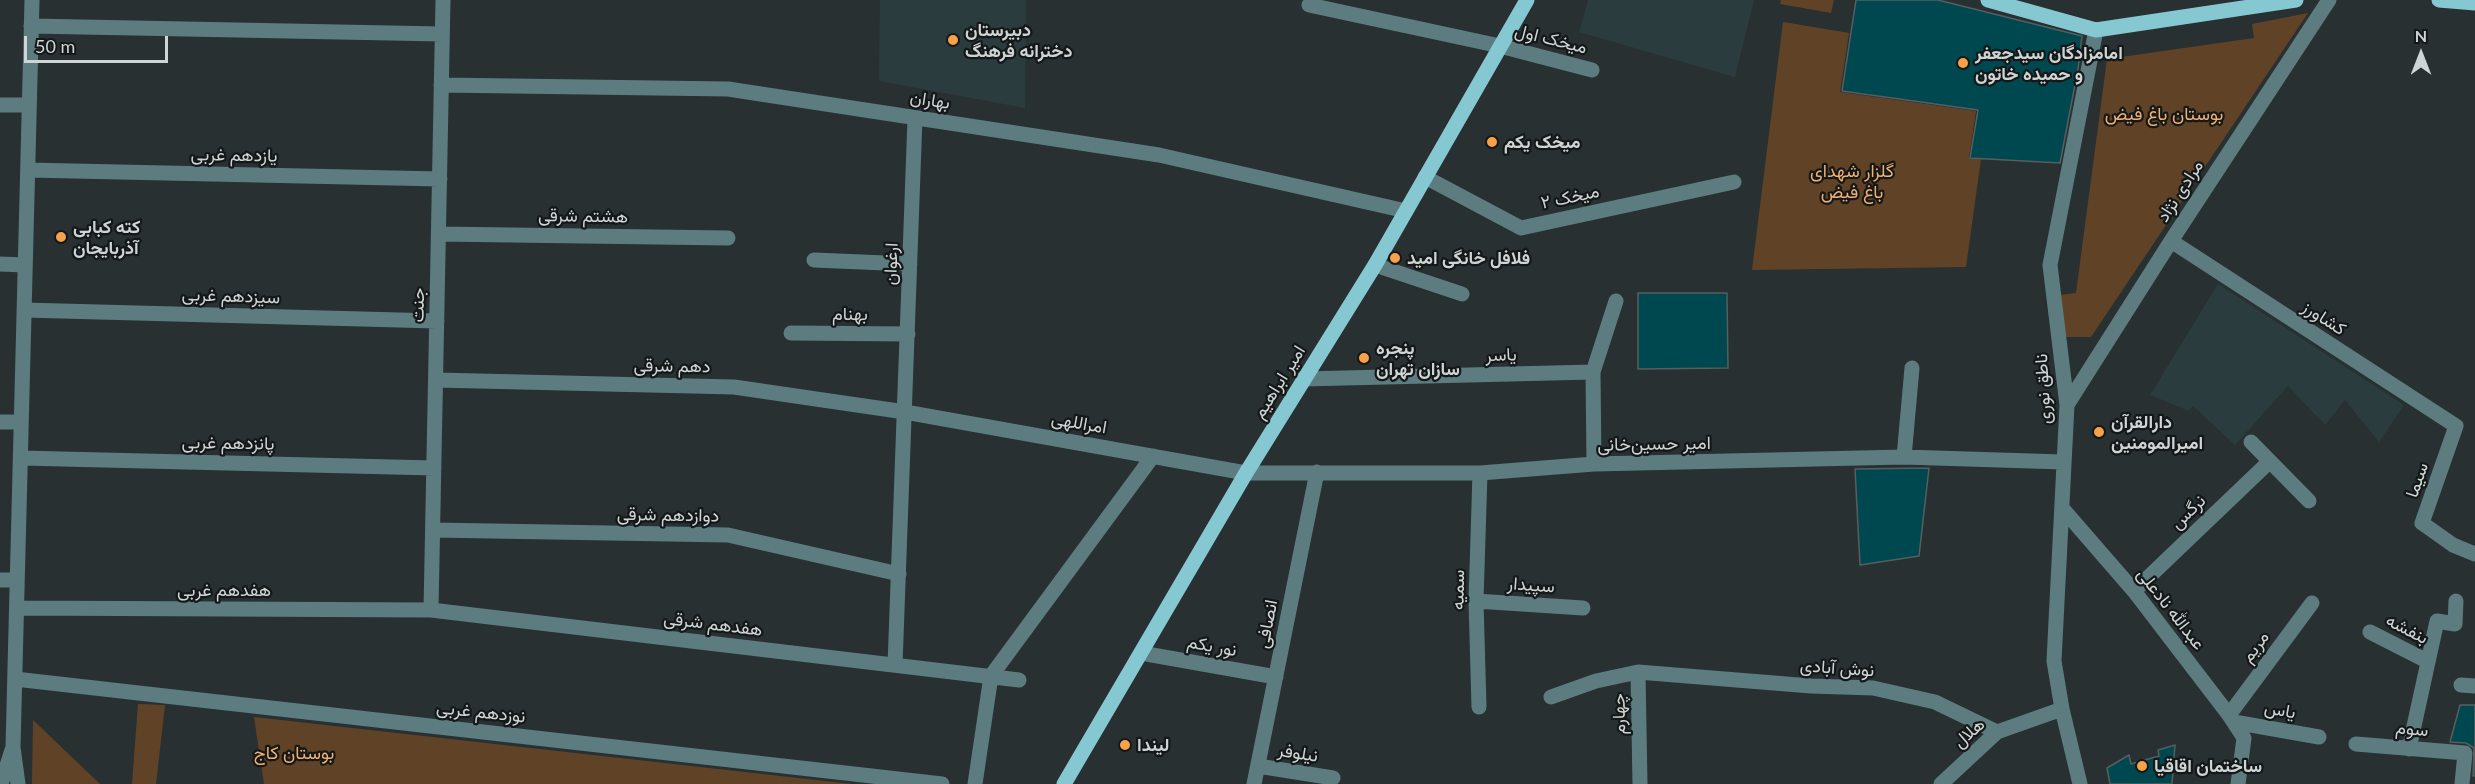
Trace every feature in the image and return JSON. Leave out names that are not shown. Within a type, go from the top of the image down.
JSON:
[{"type":"main road","name":"امیر ابراهیم","points":[[1064,784],[1246,473],[1375,265],[1527,0]]},
{"type":"main road","points":[[1988,0],[2096,30],[2296,0]]},
{"type":"main road","points":[[2439,0],[2475,3]]},
{"type":"street","points":[[18,784],[14,747],[15,679],[32,0]]},
{"type":"street","name":"جنت","points":[[431,610],[443,0]]},
{"type":"street","name":"مرادی نژاد","points":[[2067,405],[2329,0]]},
{"type":"street","name":"میخک اول","points":[[1309,5],[1500,46],[1593,70]]},
{"type":"street","points":[[31,26],[442,34]]},
{"type":"street","name":"ناطق نوری","points":[[2080,784],[2062,709],[2054,661],[2067,405],[2050,265],[2096,30]]},
{"type":"street","name":"بهاران","points":[[441,86],[728,89],[1159,155],[1406,211]]},
{"type":"street","points":[[0,105],[29,105]]},
{"type":"street","name":"ارغوان","points":[[895,665],[915,117]]},
{"type":"street","name":"یازدهم غربی","points":[[28,170],[440,179]]},
{"type":"street","name":"میخک ۲","points":[[1425,177],[1521,228],[1734,182]]},
{"type":"street","name":"هشتم شرقی","points":[[439,234],[728,238]]},
{"type":"street","name":"کشاورز","points":[[2171,241],[2456,426]]},
{"type":"street","points":[[814,260],[910,264]]},
{"type":"street","points":[[0,264],[25,265]]},
{"type":"street","points":[[1375,265],[1462,294]]},
{"type":"street","points":[[1594,464],[1593,372],[1616,301]]},
{"type":"street","name":"سیزدهم غربی","points":[[24,310],[437,321]]},
{"type":"street","name":"بهنام","points":[[791,333],[908,334]]},
{"type":"street","points":[[1904,457],[1912,368]]},
{"type":"street","name":"یاسر","points":[[1303,380],[1593,372]]},
{"type":"street","name":"دهم شرقی","points":[[436,380],[734,387],[905,412]]},
{"type":"street","name":"امراللهی","points":[[905,412],[1246,473]]},
{"type":"street","points":[[0,422],[21,422]]},
{"type":"street","name":"سیما","points":[[2456,426],[2422,523],[2454,545],[2475,554]]},
{"type":"street","points":[[2252,442],[2309,501]]},
{"type":"street","points":[[975,784],[991,676],[1153,456]]},
{"type":"street","name":"امیر حسین‌خانی","points":[[1246,473],[1480,473],[1594,464],[1904,457],[2063,462]]},
{"type":"street","name":"پانزدهم غربی","points":[[21,458],[434,468]]},
{"type":"street","name":"نرگس","points":[[2134,591],[2270,462]]},
{"type":"street","name":"انصافی","points":[[1254,784],[1317,472]]},
{"type":"street","name":"سمیه","points":[[1479,707],[1476,601],[1480,473]]},
{"type":"street","name":"عبدالله نادعلی","points":[[2062,508],[2134,591],[2232,719],[2244,738],[2238,784]]},
{"type":"street","name":"دوازدهم شرقی","points":[[433,530],[728,535],[899,574]]},
{"type":"street","points":[[0,580],[17,580]]},
{"type":"street","name":"سپیدار","points":[[1476,601],[1583,608]]},
{"type":"street","points":[[2409,748],[2437,621],[2455,624],[2456,601]]},
{"type":"street","name":"مریم","points":[[2232,719],[2312,603]]},
{"type":"street","name":"هفدهم غربی","points":[[17,608],[431,610]]},
{"type":"street","name":"هفدهم شرقی","points":[[431,610],[1019,680]]},
{"type":"street","name":"بنفشه","points":[[2370,632],[2427,661]]},
{"type":"street","name":"نور یکم","points":[[1141,653],[1276,677]]},
{"type":"street","points":[[1551,697],[1596,681],[1638,672]]},
{"type":"street","name":"چهارم","points":[[1640,784],[1638,672],[1668,674]]},
{"type":"street","name":"نوش آبادی","points":[[1668,674],[1811,686],[1873,688],[1935,702],[1997,732]]},
{"type":"street","name":"نوزدهم غربی","points":[[15,679],[942,784]]},
{"type":"street","name":"هلال","points":[[1941,784],[1997,732],[2062,709]]},
{"type":"street","name":"یاس","points":[[2232,719],[2319,737]]},
{"type":"street","name":"سوم","points":[[2356,744],[2465,753],[2462,784]]},
{"type":"street","points":[[1,784],[14,747]]},
{"type":"street","name":"نیلوفر","points":[[1258,766],[1333,778]]},
{"type":"shaded area","name":"دبیرستان دخترانه فرهنگ","points":[[880,0],[1026,0],[1025,108],[879,81]]},
{"type":"shaded area","points":[[1588,0],[1754,0],[1735,77],[1579,32]]},
{"type":"shaded area","points":[[2218,284],[2404,405],[2379,442],[2345,400],[2325,425],[2288,386],[2235,445],[2193,406],[2189,411],[2150,395]]},
{"type":"green space","points":[[1781,0],[1834,0],[1831,13],[1780,4]]},
{"type":"green space","name":"بوستان باغ فیض","points":[[2308,13],[2091,337],[2063,337],[2060,295],[2076,293],[2107,59],[2254,38],[2252,24]]},
{"type":"green space","name":"گلزار شهدای باغ فیض","points":[[1783,22],[1849,33],[1840,92],[1976,111],[1969,158],[1981,159],[1966,267],[1752,270]]},
{"type":"green space","points":[[138,704],[165,705],[156,784],[132,784]]},
{"type":"green space","name":"بوستان کاج","points":[[254,717],[852,784],[264,784]]},
{"type":"green space","points":[[33,720],[100,784],[32,784]]},
{"type":"building","name":"امامزادگان سیدجعفر و حمیده خاتون","points":[[1856,0],[1938,0],[2082,36],[2060,163],[1970,158],[1978,110],[1842,91]]},
{"type":"building","points":[[1638,293],[1727,293],[1728,368],[1638,369]]},
{"type":"building","points":[[1929,468],[1919,556],[1860,565],[1855,469]]},
{"type":"building","points":[[2460,705],[2475,705],[2475,776],[2473,776],[2474,748],[2466,743],[2450,742]]},
{"type":"building","name":"ساختمان اقاقیا","points":[[2175,745],[2172,784],[2110,784],[2107,768],[2129,755],[2131,764],[2159,756],[2158,750]]},
{"type":"place","name":"دبیرستان دخترانه فرهنگ","points":[[953,40]]},
{"type":"place","name":"امامزادگان سیدجعفر و حمیده خاتون","points":[[1963,63]]},
{"type":"place","name":"میخک یکم","points":[[1492,142]]},
{"type":"place","name":"کته کبابی آذربایجان","points":[[61,237]]},
{"type":"place","name":"فلافل خانگی امید","points":[[1395,258]]},
{"type":"place","name":"پنجره سازان تهران","points":[[1364,358]]},
{"type":"place","name":"دارالقرآن امیرالمومنین","points":[[2099,432]]},
{"type":"place","name":"لیندا","points":[[1125,745]]},
{"type":"place","name":"ساختمان اقاقیا","points":[[2142,766]]}]
